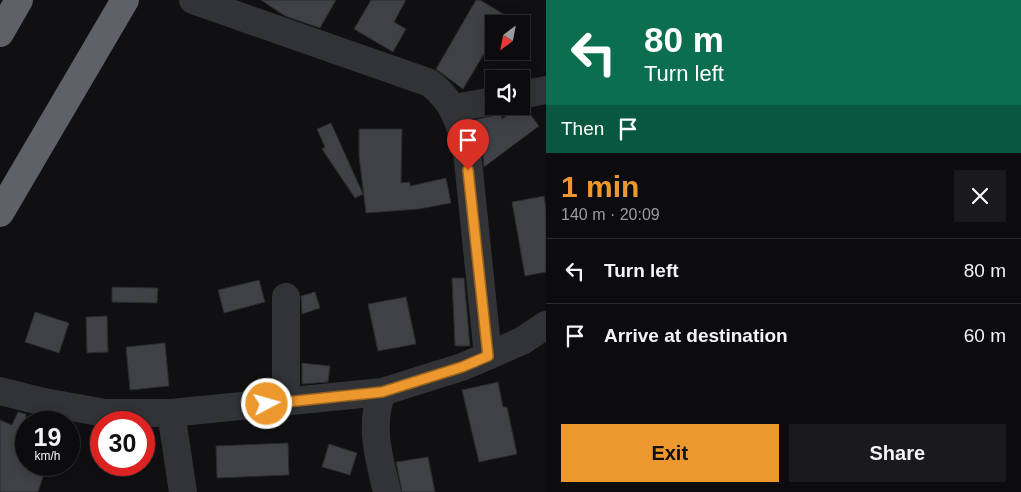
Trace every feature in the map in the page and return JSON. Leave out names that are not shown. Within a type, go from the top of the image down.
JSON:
[{"type":"highway","points":[[0,33],[19,0]]},
{"type":"highway","points":[[0,213],[125,0]]},
{"type":"street","points":[[193,0],[430,83],[444,94],[454,108],[461,125],[467,151],[488,356]]},
{"type":"street","points":[[530,93],[546,90]]},
{"type":"street","points":[[454,108],[485,103]]},
{"type":"street","points":[[286,297],[286,402]]},
{"type":"street","points":[[0,390],[44,402],[105,413],[171,413],[382,392],[462,367],[522,341],[546,325]]},
{"type":"street","points":[[382,392],[375,418],[378,457],[387,492]]},
{"type":"street","points":[[171,413],[183,492]]},
{"type":"building","points":[[261,0],[336,0],[320,28],[285,16]]},
{"type":"building","points":[[371,0],[406,0],[394,22],[406,29],[393,52],[354,29]]},
{"type":"building","points":[[476,0],[480,0],[505,15],[485,15],[485,52],[463,89],[436,69]]},
{"type":"building","points":[[530,114],[539,126],[484,167],[482,147],[474,120],[496,115],[501,115],[502,119],[507,115]]},
{"type":"building","points":[[331,123],[363,194],[355,198],[322,149],[325,147],[317,129]]},
{"type":"building","points":[[359,129],[402,129],[401,183],[410,182],[410,186],[446,178],[451,203],[419,209],[366,213],[359,156]]},
{"type":"building","points":[[544,196],[546,209],[546,272],[525,276],[512,202]]},
{"type":"building","points":[[452,278],[464,278],[470,346],[455,346]]},
{"type":"building","points":[[259,280],[265,302],[224,313],[218,290]]},
{"type":"building","points":[[112,287],[158,288],[157,303],[112,302]]},
{"type":"building","points":[[315,292],[320,308],[302,314],[301,296]]},
{"type":"building","points":[[406,297],[416,344],[378,351],[368,304]]},
{"type":"building","points":[[35,312],[69,323],[59,353],[25,342]]},
{"type":"building","points":[[107,316],[108,352],[87,353],[86,317]]},
{"type":"building","points":[[165,343],[169,386],[130,390],[126,347]]},
{"type":"building","points":[[302,363],[330,366],[328,382],[302,384]]},
{"type":"building","points":[[498,382],[503,407],[507,407],[517,454],[479,462],[462,390]]},
{"type":"building","points":[[15,418],[15,476],[43,476],[38,492],[0,492],[0,420],[12,425]]},
{"type":"building","points":[[288,443],[289,475],[217,478],[216,446]]},
{"type":"building","points":[[329,444],[357,453],[350,475],[322,467]]},
{"type":"building","points":[[428,457],[435,492],[402,492],[396,462]]},
{"type":"route","points":[[267,404],[382,392],[462,367],[488,356],[468,170]]}]
